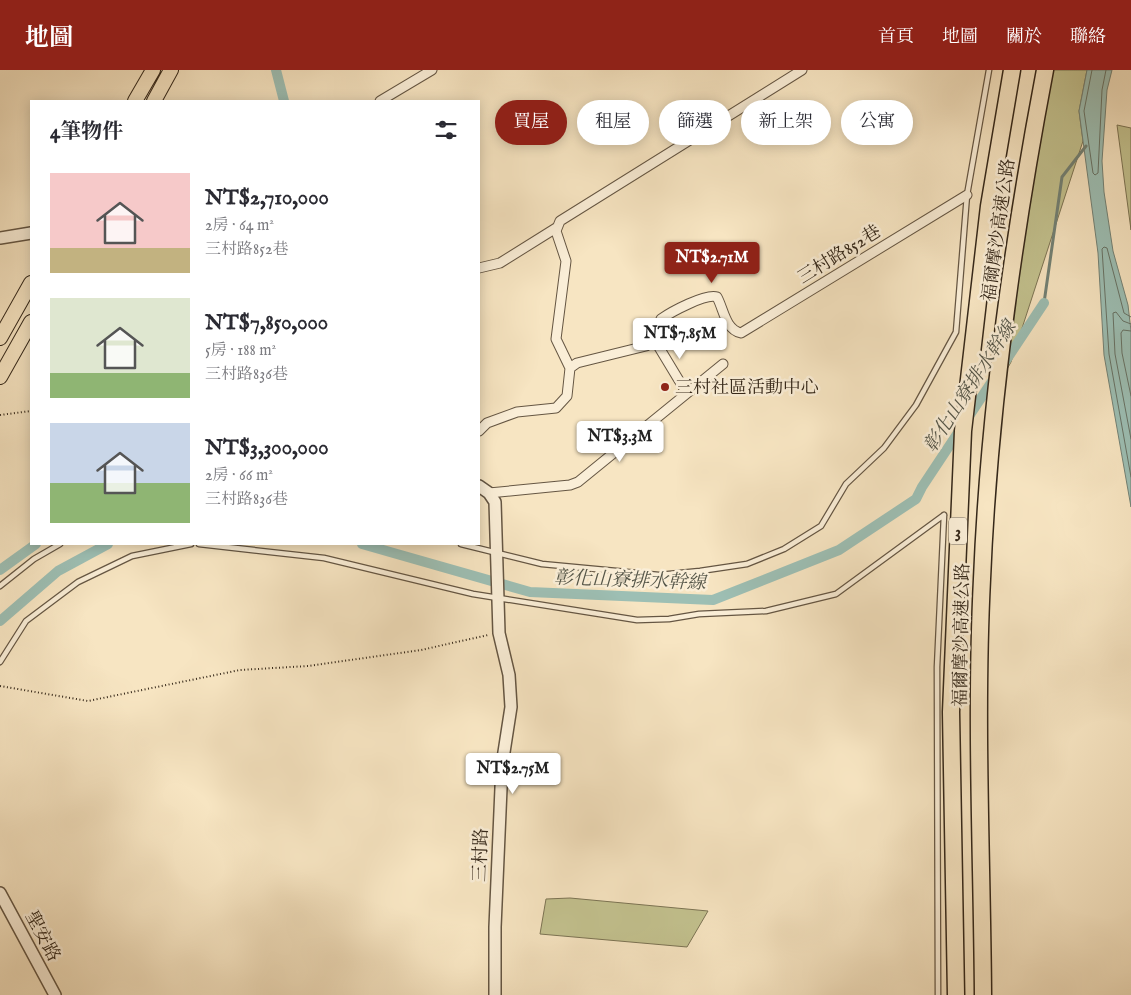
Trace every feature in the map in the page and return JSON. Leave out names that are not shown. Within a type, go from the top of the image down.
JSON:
[{"type":"highway","name":"福爾摩沙高速公路","points":[[956,995],[951,712],[962,460],[989,206],[1012,70]]},
{"type":"highway","name":"福爾摩沙高速公路","points":[[983,995],[979,677],[986,497],[1006,317],[1030,148],[1045,70]]},
{"type":"main road","points":[[136,100],[153,70]]},
{"type":"main road","points":[[155,100],[171,70]]},
{"type":"main road","points":[[0,338],[30,285]]},
{"type":"main road","points":[[0,377],[30,324]]},
{"type":"street","points":[[382,100],[432,70]]},
{"type":"street","points":[[480,268],[500,263],[556,228],[560,221],[802,70]]},
{"type":"street","name":"三村路852巷","points":[[654,339],[661,319],[713,296],[717,297],[728,324],[734,331],[741,333],[967,195]]},
{"type":"street","points":[[480,430],[487,422],[517,412],[556,408],[561,405],[567,396],[570,368],[556,339],[566,261],[556,228]]},
{"type":"street","points":[[0,238],[30,233]]},
{"type":"street","points":[[570,368],[576,363],[646,346],[654,339],[686,392]]},
{"type":"street","points":[[488,493],[578,482],[686,392],[723,364]]},
{"type":"street","points":[[480,487],[496,502],[497,557]]},
{"type":"street","name":"三村路","points":[[495,995],[495,927],[502,765],[511,707],[509,675],[499,633],[497,557]]},
{"type":"street","name":"聖安路","points":[[0,892],[55,995]]},
{"type":"lane","points":[[464,545],[497,557],[542,564],[659,574],[700,571],[747,564],[784,549],[822,526],[846,484],[884,448],[916,405],[956,332],[967,195],[989,70]]},
{"type":"lane","points":[[208,545],[324,558],[473,594],[638,620],[670,619],[699,614],[766,611],[836,594],[944,515],[937,667],[938,995]]},
{"type":"lane","points":[[0,586],[34,559],[58,545]]},
{"type":"lane","points":[[0,662],[26,621],[78,582],[132,556],[186,545]]},
{"type":"path","points":[[0,415],[30,411]]},
{"type":"path","points":[[0,686],[88,701],[240,670],[308,666],[412,651],[499,633]]},
{"type":"shaded area","points":[[1039,70],[1087,70],[1079,111],[1083,141],[1011,362],[996,389]]},
{"type":"shaded area","points":[[1117,125],[1131,128],[1131,230]]},
{"type":"shaded area","points":[[570,898],[708,911],[687,947],[540,934],[546,899]]},
{"type":"water","points":[[1087,70],[1112,70],[1107,90],[1102,161],[1104,192],[1113,251],[1128,305],[1131,331],[1131,507],[1104,355],[1098,253],[1079,111]]},
{"type":"waterway","points":[[276,70],[284,100]]},
{"type":"waterway","points":[[1044,303],[1062,177],[1086,146]]},
{"type":"waterway","name":"彰化山寮排水幹線","points":[[366,545],[530,592],[713,600],[839,550],[916,499],[922,487],[1044,303]]},
{"type":"waterway","points":[[0,570],[35,545]]},
{"type":"waterway","name":"彰化山寮排水幹線","points":[[0,621],[58,571],[106,545]]},
{"type":"place","name":"三村社區活動中心","points":[[665,387]]}]
